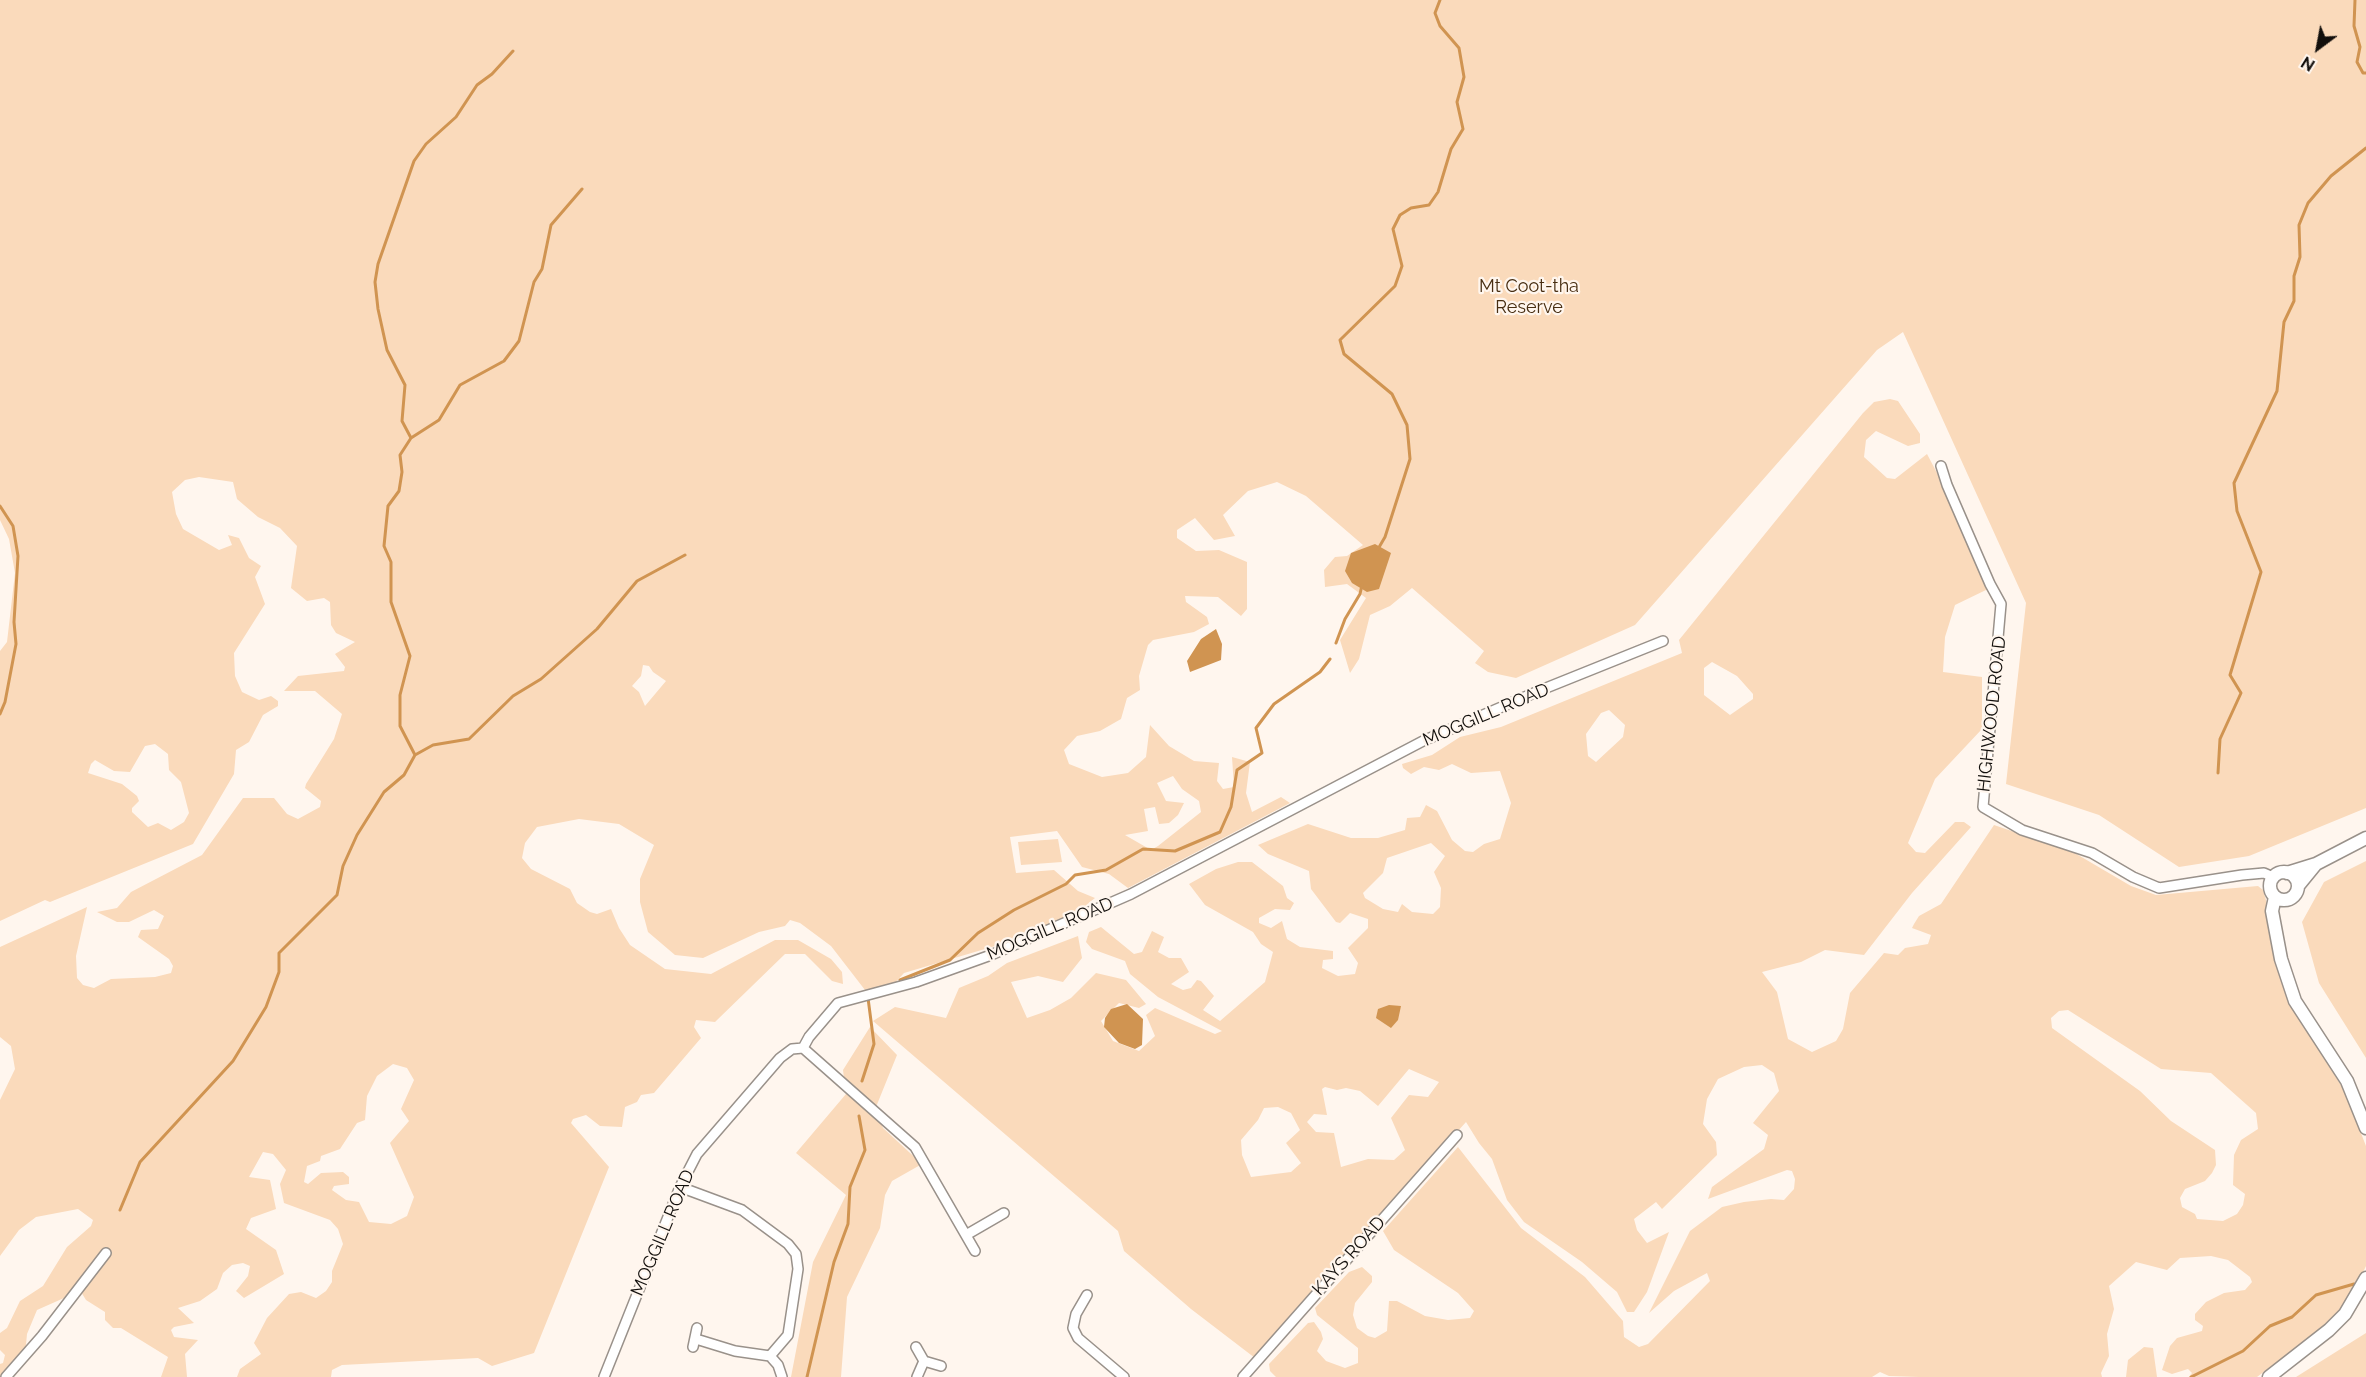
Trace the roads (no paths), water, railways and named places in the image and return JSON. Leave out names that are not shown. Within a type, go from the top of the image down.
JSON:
[{"type":"main road","points":[[2366,838],[2316,864],[2278,874],[2273,877],[2270,886],[2275,897],[2272,911],[2281,959],[2295,1001],[2347,1081],[2366,1128]]},
{"type":"main road","points":[[2277,929],[2279,913],[2316,864]]},
{"type":"main road","points":[[2287,873],[2294,877],[2298,886]]},
{"type":"main road","points":[[2275,897],[2288,899]]},
{"type":"main road","points":[[2270,1377],[2329,1330],[2345,1314],[2366,1278]]},
{"type":"street","name":"HIGHWOOD ROAD","points":[[1941,466],[1990,584],[2001,604],[1983,807],[2022,830],[2092,853],[2133,877],[2159,888],[2242,875],[2264,873],[2273,877]]},
{"type":"street","name":"MOGGILL ROAD","points":[[604,1377],[680,1187],[697,1154],[780,1058],[792,1050],[803,1048],[809,1036],[838,1003],[916,981],[991,955],[1131,894],[1423,741],[1541,690],[1664,641]]},
{"type":"street","points":[[803,1048],[915,1147],[975,1251]]},
{"type":"street","name":"KAYS ROAD","points":[[1243,1377],[1457,1135]]},
{"type":"street","points":[[680,1187],[742,1210],[788,1244],[796,1254],[798,1269],[788,1335],[770,1356]]},
{"type":"street","points":[[966,1235],[1004,1213]]},
{"type":"street","points":[[6,1377],[42,1336],[106,1253]]},
{"type":"street","points":[[1087,1295],[1076,1314],[1073,1328],[1078,1338],[1124,1377]]},
{"type":"street","points":[[698,1328],[695,1343],[770,1356],[778,1365],[782,1377]]},
{"type":"street","points":[[916,1347],[924,1361],[941,1366]]},
{"type":"street","points":[[917,1377],[924,1361]]},
{"type":"waterway","points":[[1378,549],[1385,537],[1410,459],[1407,425],[1392,394],[1344,354],[1340,340],[1395,286],[1402,266],[1393,229],[1400,215],[1411,208],[1429,205],[1438,192],[1451,149],[1463,129],[1457,102],[1464,77],[1459,48],[1440,26],[1435,13],[1440,0]]},
{"type":"waterway","points":[[2355,0],[2354,26],[2360,47],[2357,62],[2363,73],[2366,73]]},
{"type":"waterway","points":[[411,438],[402,421],[405,385],[387,350],[378,309],[375,282],[378,264],[414,161],[426,144],[456,117],[477,85],[492,74],[513,51]]},
{"type":"waterway","points":[[2218,773],[2220,739],[2241,693],[2230,675],[2261,572],[2237,511],[2234,483],[2277,391],[2284,322],[2294,301],[2294,276],[2300,257],[2299,225],[2308,203],[2331,176],[2366,148]]},
{"type":"waterway","points":[[415,755],[400,726],[400,695],[410,656],[391,602],[391,562],[384,546],[388,506],[399,491],[402,472],[400,455],[411,438],[439,420],[460,385],[504,361],[519,341],[534,282],[542,269],[551,225],[582,189]]},
{"type":"waterway","points":[[0,506],[13,526],[18,556],[14,622],[16,644],[5,702],[0,714]]},
{"type":"waterway","points":[[120,1210],[140,1162],[233,1061],[266,1007],[279,972],[279,953],[337,895],[343,866],[357,835],[384,792],[404,775],[415,755],[433,745],[469,739],[513,696],[541,679],[597,629],[637,581],[685,555]]},
{"type":"waterway","points":[[1336,643],[1345,619],[1360,594],[1362,585]]},
{"type":"waterway","points":[[900,980],[950,960],[978,933],[1014,910],[1066,884],[1075,875],[1106,870],[1143,849],[1175,851],[1220,832],[1231,807],[1237,770],[1262,753],[1256,728],[1274,704],[1320,672],[1330,659]]},
{"type":"waterway","points":[[862,1081],[874,1044],[868,998]]},
{"type":"waterway","points":[[807,1377],[834,1262],[848,1224],[850,1187],[865,1150],[859,1116]]},
{"type":"waterway","points":[[2191,1377],[2243,1351],[2270,1326],[2292,1317],[2316,1295],[2354,1284]]},
{"type":"park label","name":"Mt Coot-tha Reserve","points":[[1529,297]]}]
